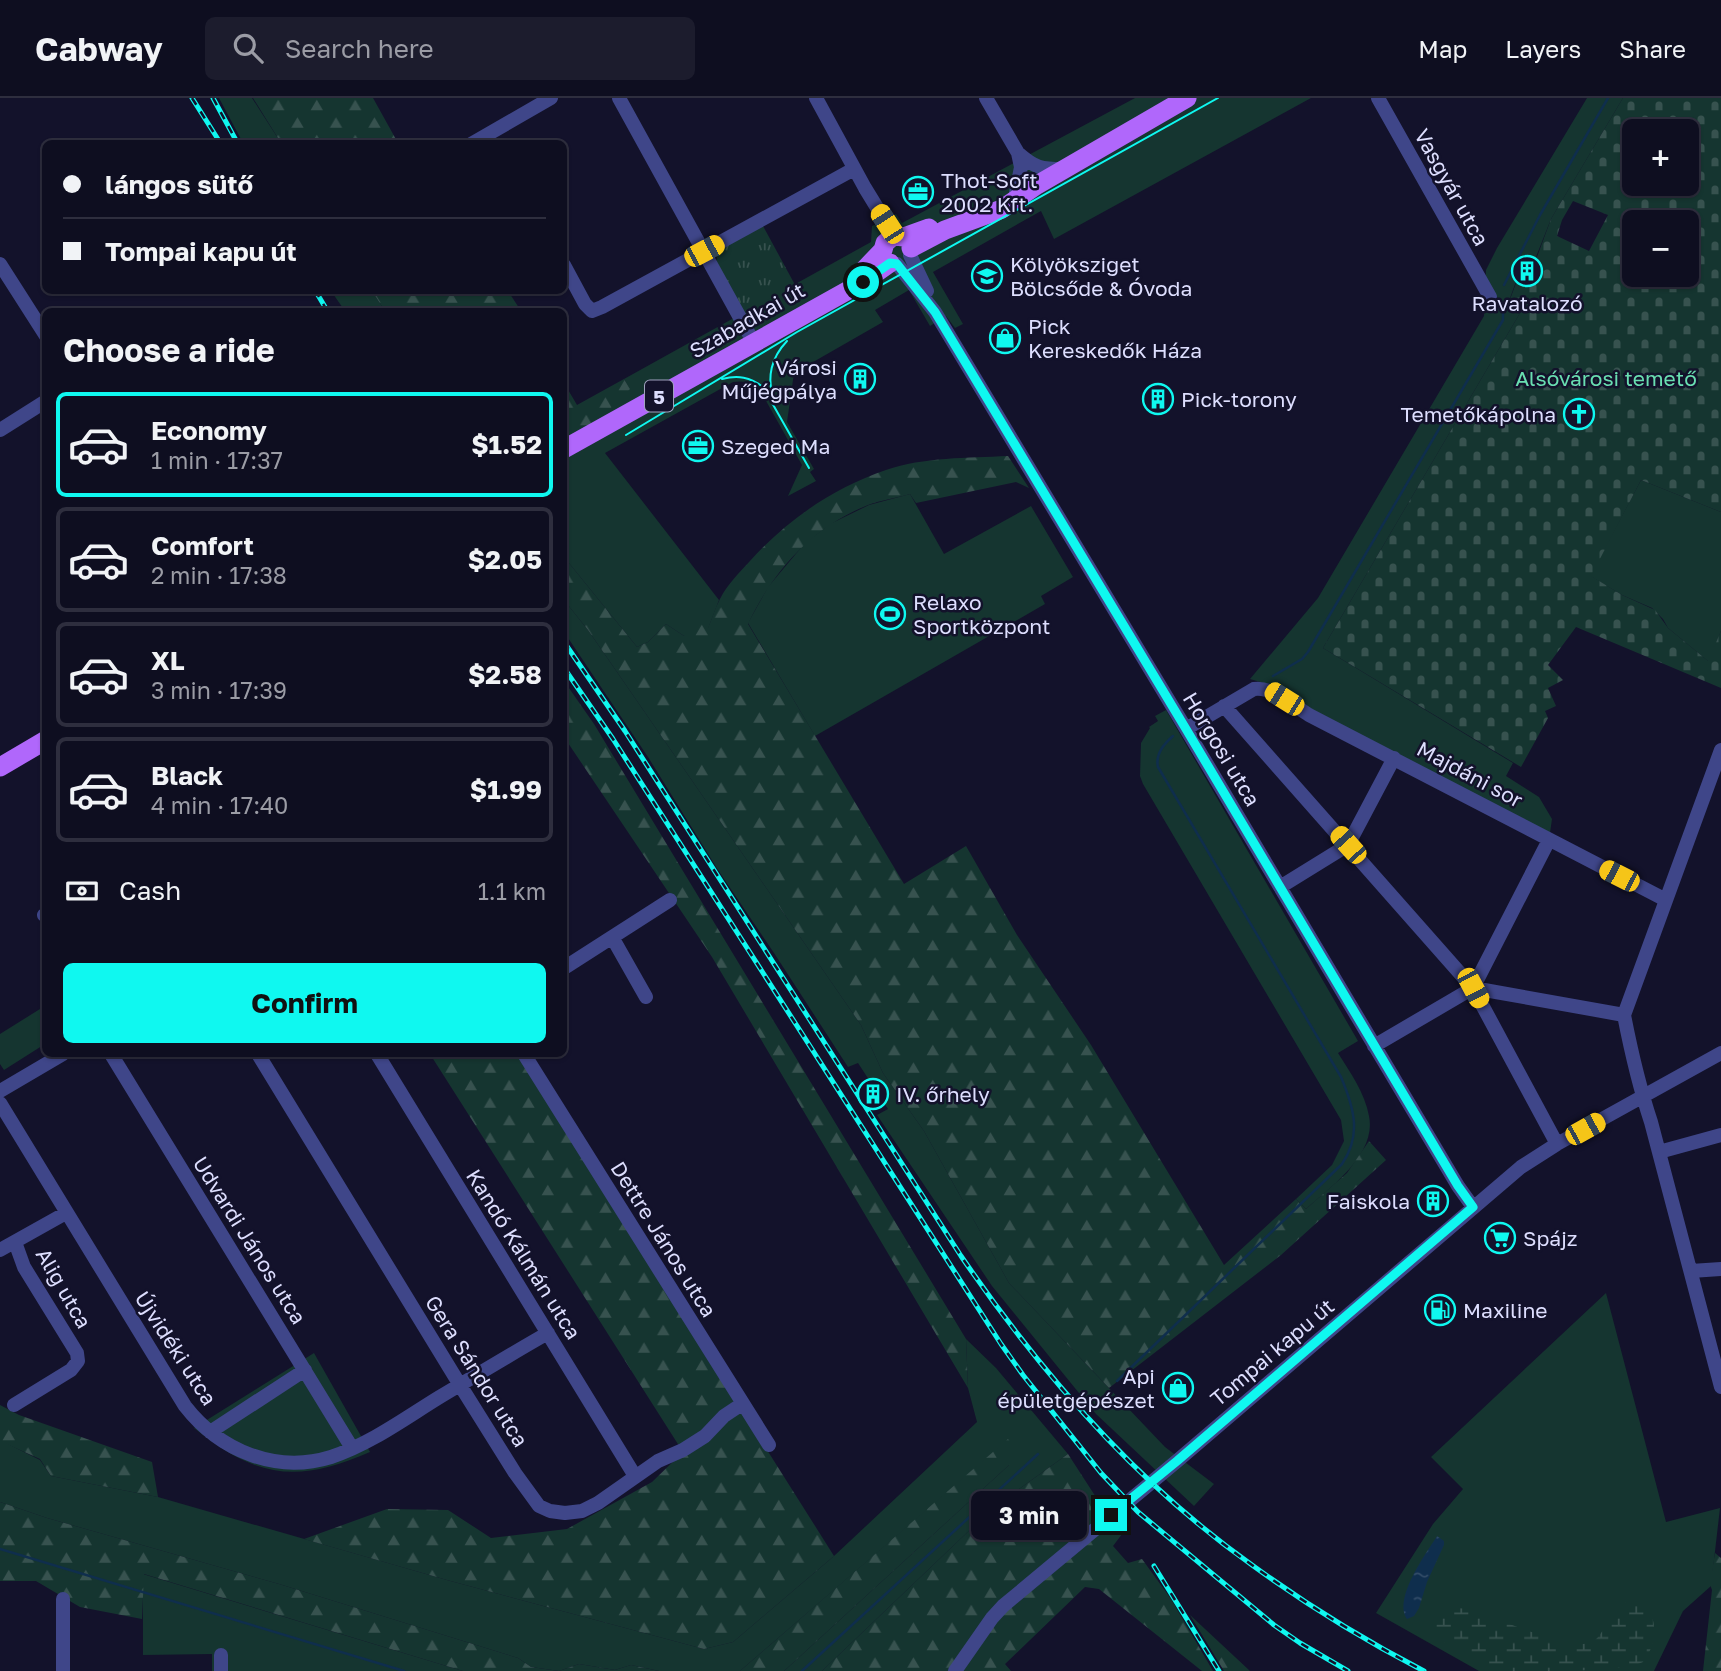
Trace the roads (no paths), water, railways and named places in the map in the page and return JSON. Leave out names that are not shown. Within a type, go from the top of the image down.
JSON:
[{"type":"main road","name":"Szabadkai út","points":[[898,250],[1002,209],[1037,185],[1187,98]]},
{"type":"main road","name":"Szabadkai út","points":[[567,447],[844,291],[923,231],[944,220],[1037,185]]},
{"type":"main road","points":[[0,767],[42,742]]},
{"type":"street","points":[[494,138],[551,98]]},
{"type":"street","points":[[619,98],[754,343]]},
{"type":"street","name":"Horgosi utca","points":[[816,98],[887,224],[898,250],[1473,1207]]},
{"type":"street","points":[[986,98],[1018,153],[1029,163],[1038,168],[1065,169]]},
{"type":"street","name":"Vasgyár utca","points":[[1378,98],[1490,297]]},
{"type":"street","points":[[1016,193],[1021,167],[1018,153]]},
{"type":"street","points":[[567,271],[585,304],[592,311],[854,169]]},
{"type":"street","points":[[0,264],[42,330]]},
{"type":"street","points":[[0,429],[42,403]]},
{"type":"street","name":"Majdáni sor","points":[[1224,706],[1254,689],[1270,691],[1309,715],[1666,900]]},
{"type":"street","points":[[1186,729],[1224,706],[1473,988],[1557,1144]]},
{"type":"street","points":[[1720,1377],[1630,1049],[1624,1015],[1721,750]]},
{"type":"street","points":[[1280,887],[1348,845],[1394,758]]},
{"type":"street","points":[[1374,1046],[1473,988],[1549,840]]},
{"type":"street","points":[[567,966],[670,900]]},
{"type":"street","points":[[611,937],[646,997]]},
{"type":"street","points":[[1473,988],[1624,1015]]},
{"type":"street","name":"Tompai kapu út","points":[[955,1671],[1003,1606],[1521,1167],[1557,1144],[1721,1053]]},
{"type":"street","points":[[0,1091],[58,1057]]},
{"type":"street","name":"Udvardi János utca","points":[[113,1057],[352,1448]]},
{"type":"street","name":"Gera Sándor utca","points":[[260,1057],[460,1385],[539,1506],[565,1513],[582,1511],[598,1503],[658,1461],[684,1450],[705,1436],[724,1416],[742,1404]]},
{"type":"street","name":"Kandó Kálmán utca","points":[[379,1057],[635,1476]]},
{"type":"street","name":"Dettre János utca","points":[[526,1057],[769,1446]]},
{"type":"street","name":"Újvidéki utca","points":[[0,1104],[185,1406],[209,1432],[240,1451],[276,1462],[328,1458],[372,1439],[548,1333]]},
{"type":"street","points":[[1659,1152],[1721,1135]]},
{"type":"street","points":[[0,1250],[66,1213]]},
{"type":"street","name":"Alig utca","points":[[14,1405],[71,1370],[78,1361],[77,1353],[24,1267],[15,1242]]},
{"type":"street","points":[[1691,1271],[1721,1269]]},
{"type":"street","points":[[209,1432],[305,1370]]},
{"type":"street","points":[[63,1599],[63,1671]]},
{"type":"street","points":[[221,1655],[221,1671]]},
{"type":"water","points":[[1437,1536],[1444,1541],[1444,1545],[1427,1582],[1419,1608],[1414,1616],[1407,1619],[1404,1600],[1407,1588]]},
{"type":"waterway","points":[[1504,285],[1540,215],[1608,98]]},
{"type":"waterway","points":[[1273,676],[1302,659],[1308,652],[1503,320],[1503,306]]},
{"type":"waterway","points":[[1117,1381],[1342,1164],[1354,1132],[1352,1111],[1341,1077],[1158,767],[1159,754],[1173,736]]},
{"type":"waterway","points":[[802,1671],[1038,1454]]},
{"type":"waterway","points":[[0,1549],[404,1671]]},
{"type":"tram line","points":[[626,435],[797,332],[1218,98]]},
{"type":"tram line","points":[[773,399],[770,383],[772,368],[777,354],[787,341]]},
{"type":"tram line","points":[[722,379],[744,378],[763,387],[809,468]]},
{"type":"railway","points":[[192,98],[218,140]]},
{"type":"railway","points":[[213,98],[236,140]]},
{"type":"railway","points":[[317,294],[326,308]]},
{"type":"railway","points":[[567,646],[625,731],[961,1256],[1058,1384],[1130,1462],[1209,1533],[1315,1608],[1424,1671]]},
{"type":"railway","points":[[567,672],[613,739],[1023,1375],[1101,1473],[1138,1512],[1274,1625],[1348,1671]]},
{"type":"railway","points":[[1154,1566],[1219,1671]]},
{"type":"place","name":"Thot-Soft 2002 Kft.","points":[[918,192]]},
{"type":"place","name":"Ravatalozó","points":[[1527,271]]},
{"type":"place","name":"Kölyöksziget Bölcsőde & Óvoda","points":[[987,276]]},
{"type":"place","name":"Pick Kereskedők Háza","points":[[1005,338]]},
{"type":"place","name":"Városi Műjégpálya","points":[[860,379]]},
{"type":"place","name":"Pick-torony","points":[[1158,399]]},
{"type":"place","name":"Temetőkápolna","points":[[1579,414]]},
{"type":"place","name":"Szeged Ma","points":[[698,446]]},
{"type":"place","name":"Relaxo Sportközpont","points":[[890,614]]},
{"type":"place","name":"IV. őrhely","points":[[873,1094]]},
{"type":"place","name":"Faiskola","points":[[1433,1201]]},
{"type":"place","name":"Spájz","points":[[1500,1238]]},
{"type":"place","name":"Maxiline","points":[[1440,1310]]},
{"type":"place","name":"Api épületgépészet","points":[[1178,1388]]},
{"type":"park label","name":"Alsóvárosi temető","points":[[1606,378]]}]
